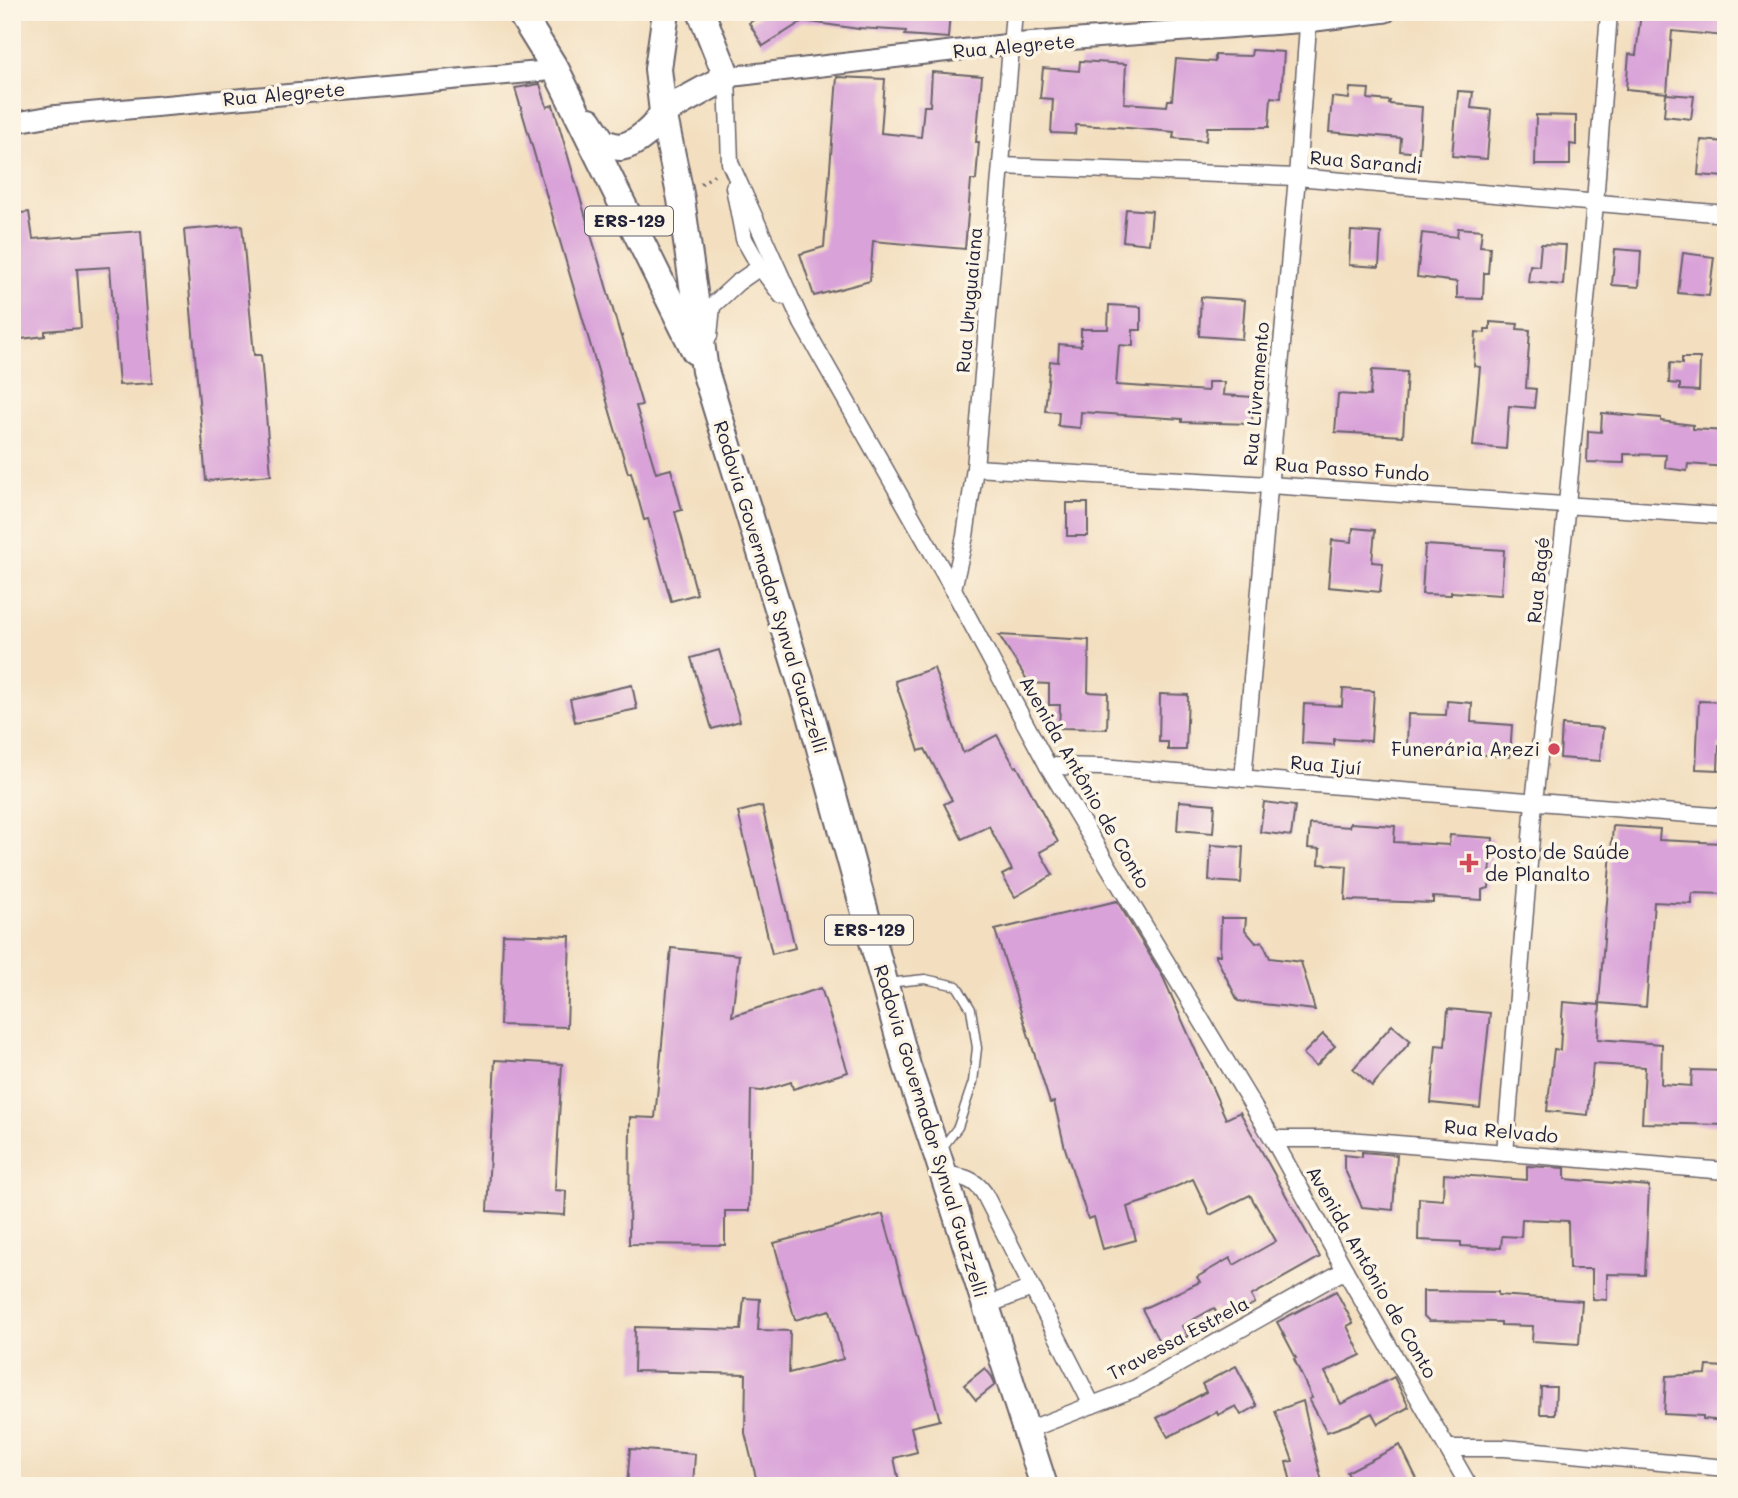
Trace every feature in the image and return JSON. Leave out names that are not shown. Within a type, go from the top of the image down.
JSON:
[{"type":"main road","name":"Rodovia Governador Synval Guazzelli","points":[[520,12],[556,70],[705,371]]},
{"type":"main road","name":"Rodovia Governador Synval Guazzelli","points":[[666,12],[658,69],[663,112],[681,199],[705,371],[811,715],[907,1066],[1044,1486]]},
{"type":"main road","points":[[556,70],[603,143],[618,148],[633,143],[659,121],[663,112],[727,77],[701,12]]},
{"type":"street","name":"Rua Uruguaiana","points":[[953,589],[965,536],[975,468],[1014,12]]},
{"type":"street","name":"Rua Alegrete","points":[[727,77],[1011,44],[1386,12]]},
{"type":"street","name":"Rua Bagé","points":[[1505,1153],[1534,802],[1567,504],[1595,203],[1609,12]]},
{"type":"street","name":"Rua Livramento","points":[[1242,779],[1309,17]]},
{"type":"street","name":"Rua Alegrete","points":[[12,123],[65,115],[556,70]]},
{"type":"street","name":"Avenida Antônio de Conto","points":[[727,77],[730,163],[802,323],[953,589],[1048,766],[1273,1139],[1469,1486]]},
{"type":"street","points":[[730,163],[744,239],[760,267],[802,323]]},
{"type":"street","name":"Rua Sarandi","points":[[1002,166],[1297,177],[1726,214]]},
{"type":"street","points":[[705,371],[712,306],[760,267]]},
{"type":"street","name":"Rua Passo Fundo","points":[[975,468],[1726,516]]},
{"type":"street","name":"Rua Ijuí","points":[[1048,766],[1102,767],[1726,817]]},
{"type":"street","name":"Rua Relvado","points":[[1273,1139],[1336,1139],[1726,1171]]},
{"type":"street","points":[[940,1164],[978,1183],[1092,1405]]},
{"type":"street","name":"Travessa Estrela","points":[[1025,1430],[1136,1388],[1345,1270]]},
{"type":"street","points":[[985,1306],[1032,1288]]},
{"type":"street","points":[[1448,1448],[1504,1448],[1726,1468]]},
{"type":"lane","points":[[884,983],[925,979],[957,985],[971,1009],[977,1048],[973,1082],[958,1127],[940,1164]]},
{"type":"building","points":[[766,12],[950,12],[948,38],[803,21],[763,46],[749,23]]},
{"type":"building","points":[[1641,12],[1726,12],[1725,36],[1672,31],[1667,93],[1626,89],[1629,54],[1636,55]]},
{"type":"building","points":[[1252,50],[1284,52],[1281,98],[1271,97],[1269,127],[1207,127],[1206,141],[1173,138],[1174,132],[1117,127],[1076,125],[1075,134],[1051,133],[1053,99],[1040,98],[1043,68],[1079,71],[1080,61],[1126,64],[1124,103],[1167,106],[1168,100],[1172,100],[1176,59],[1215,62],[1215,55],[1251,56]]},
{"type":"building","points":[[932,72],[982,76],[976,142],[979,142],[976,180],[971,180],[965,249],[873,241],[870,281],[814,296],[800,254],[824,247],[837,77],[885,79],[881,133],[921,137],[924,106],[930,106]]},
{"type":"building","points":[[540,84],[547,107],[553,105],[622,336],[642,405],[636,406],[656,473],[671,469],[682,510],[675,512],[697,594],[671,601],[648,519],[644,520],[631,472],[628,473],[515,88]]},
{"type":"building","points":[[1350,88],[1369,89],[1368,99],[1422,107],[1419,153],[1400,151],[1401,138],[1329,132],[1332,97],[1349,99]]},
{"type":"building","points":[[1458,91],[1473,92],[1471,108],[1491,110],[1487,159],[1452,156]]},
{"type":"building","points":[[1666,94],[1694,96],[1691,119],[1664,116]]},
{"type":"building","points":[[1536,115],[1576,116],[1576,145],[1570,144],[1570,165],[1535,165]]},
{"type":"building","points":[[1701,140],[1726,142],[1726,177],[1698,175]]},
{"type":"building","points":[[1126,209],[1152,211],[1149,244],[1123,241]]},
{"type":"building","points":[[29,212],[33,239],[141,231],[152,383],[119,385],[110,267],[77,269],[81,328],[45,331],[45,336],[12,340],[12,214]]},
{"type":"building","points":[[242,225],[254,355],[261,355],[271,475],[206,481],[184,230]]},
{"type":"building","points":[[1458,228],[1482,230],[1480,246],[1490,247],[1488,273],[1484,273],[1483,299],[1457,298],[1457,282],[1417,277],[1422,233],[1457,237]]},
{"type":"building","points":[[1351,231],[1381,233],[1379,267],[1349,265]]},
{"type":"building","points":[[1541,244],[1566,245],[1563,285],[1528,282],[1530,265],[1539,266]]},
{"type":"building","points":[[1615,249],[1641,251],[1639,287],[1612,285]]},
{"type":"building","points":[[1683,253],[1714,257],[1709,296],[1678,293]]},
{"type":"building","points":[[1201,297],[1245,300],[1242,339],[1199,336]]},
{"type":"building","points":[[1109,305],[1141,307],[1141,330],[1133,330],[1133,346],[1119,345],[1116,385],[1208,391],[1208,382],[1224,382],[1223,395],[1253,397],[1252,424],[1182,422],[1182,419],[1081,412],[1080,428],[1058,426],[1059,412],[1045,411],[1050,361],[1058,362],[1059,344],[1081,346],[1081,329],[1108,329]]},
{"type":"building","points":[[1490,322],[1518,324],[1517,329],[1530,330],[1526,388],[1536,389],[1534,408],[1509,406],[1506,449],[1473,446],[1480,367],[1474,366],[1476,332],[1485,333],[1485,329],[1490,329]]},
{"type":"building","points":[[1682,358],[1700,358],[1699,391],[1680,390],[1680,384],[1669,383],[1670,363],[1682,364]]},
{"type":"building","points":[[1372,370],[1407,372],[1403,436],[1335,432],[1338,394],[1370,396]]},
{"type":"building","points":[[1602,413],[1661,418],[1661,421],[1693,425],[1693,429],[1726,431],[1726,467],[1688,464],[1687,471],[1665,468],[1666,455],[1624,454],[1624,463],[1587,462],[1588,431],[1601,432]]},
{"type":"building","points":[[1067,503],[1088,503],[1088,536],[1067,536]]},
{"type":"building","points":[[1353,528],[1375,530],[1372,562],[1383,563],[1380,592],[1328,587],[1332,540],[1352,542]]},
{"type":"building","points":[[1425,545],[1504,550],[1501,595],[1451,592],[1451,595],[1422,594]]},
{"type":"building","points":[[999,635],[1089,640],[1088,692],[1108,693],[1107,729],[1059,728],[1060,705],[1049,705],[1049,684],[1029,683]]},
{"type":"building","points":[[719,650],[740,721],[712,729],[691,658]]},
{"type":"building","points":[[934,668],[963,753],[997,735],[1058,842],[1040,852],[1053,875],[1015,897],[1002,875],[1012,870],[989,826],[962,839],[944,804],[952,800],[925,749],[919,751],[895,681]]},
{"type":"building","points":[[632,685],[637,709],[575,722],[570,699]]},
{"type":"building","points":[[1343,689],[1374,691],[1371,741],[1334,739],[1334,745],[1302,743],[1304,704],[1342,706]]},
{"type":"building","points":[[1160,694],[1188,695],[1186,750],[1168,750],[1168,742],[1159,742]]},
{"type":"building","points":[[1447,701],[1472,703],[1471,722],[1512,725],[1510,757],[1407,748],[1408,714],[1446,715]]},
{"type":"building","points":[[1699,701],[1726,702],[1726,745],[1719,745],[1718,770],[1696,769]]},
{"type":"building","points":[[1562,725],[1603,728],[1600,761],[1560,758]]},
{"type":"building","points":[[1179,801],[1215,804],[1213,833],[1177,830]]},
{"type":"building","points":[[1264,802],[1295,806],[1291,836],[1260,832]]},
{"type":"building","points":[[762,806],[795,948],[772,954],[738,812]]},
{"type":"building","points":[[1350,823],[1395,826],[1394,842],[1449,845],[1450,835],[1493,838],[1489,888],[1482,890],[1482,900],[1433,897],[1433,903],[1345,900],[1347,866],[1319,864],[1320,849],[1308,848],[1310,824],[1349,827]]},
{"type":"building","points":[[1613,826],[1660,829],[1659,840],[1726,845],[1726,894],[1692,893],[1692,904],[1654,902],[1646,1007],[1599,1003]]},
{"type":"building","points":[[1211,845],[1243,847],[1241,883],[1209,881]]},
{"type":"building","points":[[1117,901],[1163,977],[1226,1119],[1240,1112],[1320,1257],[1251,1296],[1255,1303],[1222,1322],[1214,1308],[1182,1326],[1188,1336],[1163,1349],[1142,1309],[1200,1282],[1197,1277],[1230,1258],[1234,1265],[1276,1241],[1250,1195],[1210,1215],[1193,1179],[1149,1200],[1127,1207],[1136,1240],[1103,1249],[1094,1217],[1088,1219],[1065,1148],[1054,1102],[1050,1103],[995,930]]},
{"type":"building","points":[[1221,918],[1246,918],[1245,930],[1256,943],[1262,941],[1270,958],[1301,962],[1315,1010],[1238,1001],[1215,955],[1220,955]]},
{"type":"building","points":[[503,934],[570,936],[567,1027],[500,1025]]},
{"type":"building","points":[[671,948],[739,955],[732,1016],[821,988],[848,1072],[793,1089],[791,1082],[762,1091],[751,1090],[749,1211],[725,1211],[725,1245],[629,1244],[630,1117],[655,1118]]},
{"type":"building","points":[[1563,1002],[1600,1005],[1598,1039],[1662,1044],[1661,1084],[1691,1086],[1692,1070],[1726,1071],[1726,1125],[1642,1123],[1645,1067],[1593,1064],[1588,1115],[1547,1111],[1554,1049],[1560,1050]]},
{"type":"building","points":[[1448,1009],[1490,1013],[1480,1108],[1431,1103],[1436,1045],[1445,1046]]},
{"type":"building","points":[[1392,1025],[1411,1041],[1372,1086],[1353,1069]]},
{"type":"building","points":[[1323,1034],[1335,1046],[1316,1066],[1303,1054]]},
{"type":"building","points":[[495,1060],[562,1064],[555,1190],[566,1191],[565,1215],[487,1211]]},
{"type":"building","points":[[1362,1152],[1397,1155],[1393,1210],[1362,1207],[1344,1168],[1344,1155],[1362,1157]]},
{"type":"building","points":[[1527,1166],[1565,1168],[1565,1179],[1649,1186],[1645,1275],[1607,1274],[1607,1300],[1592,1299],[1592,1269],[1569,1269],[1568,1221],[1522,1219],[1521,1237],[1502,1236],[1501,1248],[1461,1246],[1461,1242],[1418,1240],[1419,1198],[1443,1200],[1444,1174],[1527,1180]]},
{"type":"building","points":[[883,1214],[940,1420],[911,1427],[917,1452],[894,1458],[900,1486],[758,1486],[745,1433],[746,1374],[634,1371],[635,1327],[741,1330],[744,1298],[760,1299],[758,1330],[790,1331],[789,1373],[843,1359],[830,1310],[795,1320],[774,1243]]},
{"type":"building","points":[[1336,1291],[1353,1323],[1347,1326],[1361,1355],[1325,1372],[1341,1404],[1394,1377],[1409,1407],[1378,1424],[1372,1413],[1327,1432],[1309,1399],[1312,1398],[1294,1359],[1296,1358],[1277,1322]]},
{"type":"building","points":[[1423,1291],[1498,1292],[1498,1295],[1582,1301],[1579,1344],[1532,1341],[1533,1326],[1501,1325],[1501,1322],[1429,1321],[1423,1315]]},
{"type":"building","points":[[1236,1366],[1257,1406],[1241,1415],[1236,1406],[1218,1415],[1217,1412],[1168,1437],[1157,1418],[1206,1392],[1202,1384]]},
{"type":"building","points":[[1707,1366],[1726,1367],[1726,1421],[1703,1419],[1703,1416],[1664,1414],[1666,1376],[1706,1374]]},
{"type":"building","points":[[985,1368],[995,1385],[976,1400],[964,1385]]},
{"type":"building","points":[[1541,1387],[1556,1387],[1555,1414],[1540,1414]]},
{"type":"building","points":[[1303,1401],[1323,1486],[1292,1486],[1286,1462],[1293,1461],[1275,1411]]},
{"type":"building","points":[[1400,1445],[1417,1479],[1403,1486],[1354,1486],[1347,1472]]},
{"type":"building","points":[[630,1449],[695,1454],[693,1486],[627,1486]]},
{"type":"place","name":"Funerária Arezi","points":[[1554,749]]},
{"type":"place","name":"Posto de Saúde de Planalto","points":[[1469,863]]}]
